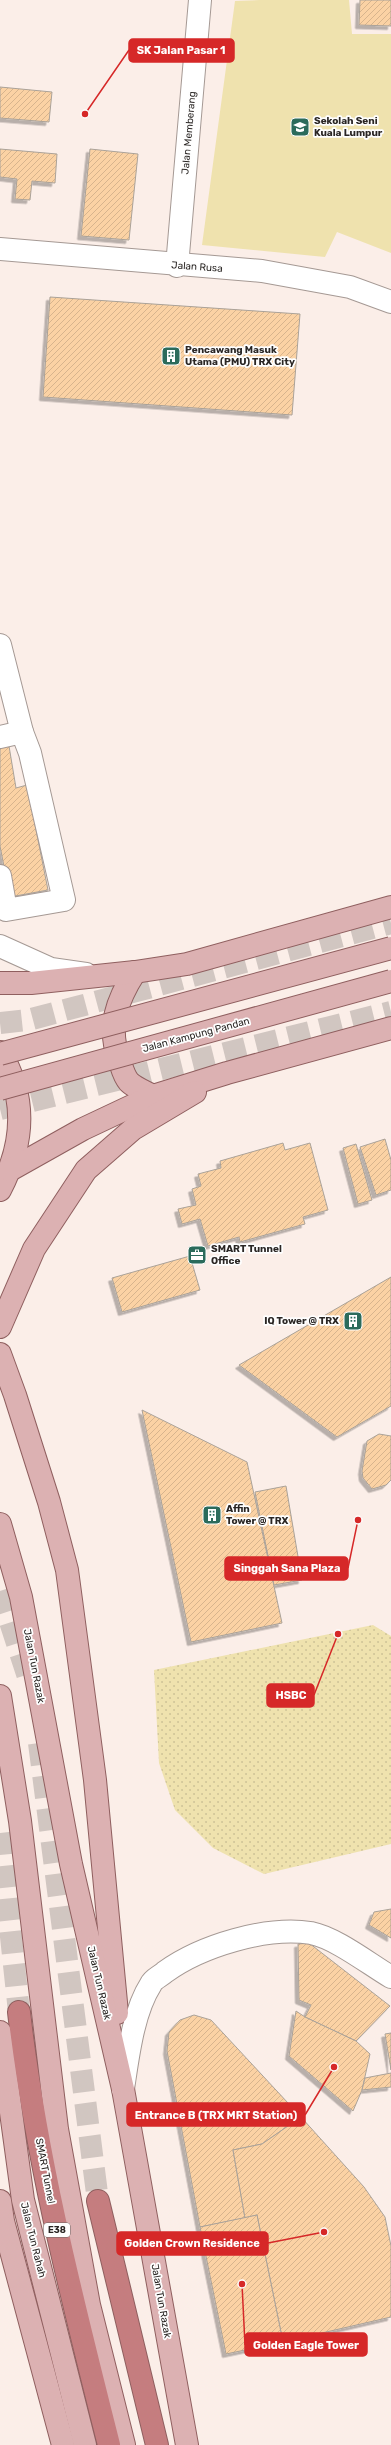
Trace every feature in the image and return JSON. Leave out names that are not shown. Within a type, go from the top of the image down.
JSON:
[{"type":"highway","name":"SMART Tunnel","points":[[19,2012],[25,2066],[65,2274],[109,2445]]},
{"type":"highway","points":[[98,2202],[156,2445]]},
{"type":"main road","points":[[0,983],[31,983],[135,972],[187,964],[391,907]]},
{"type":"main road","points":[[0,1190],[10,1170],[19,1139],[17,1093],[10,1068],[0,1053],[391,948]]},
{"type":"main road","points":[[135,972],[115,1009],[113,1028],[116,1051],[128,1080],[153,1096]]},
{"type":"main road","name":"Jalan Kampung Pandan","points":[[0,1089],[391,981]]},
{"type":"main road","points":[[10,1170],[83,1129],[153,1096],[227,1073],[391,1028]]},
{"type":"main road","points":[[0,1327],[34,1249],[86,1170],[133,1129],[227,1073]]},
{"type":"main road","points":[[0,1355],[22,1415],[67,1570],[95,1780],[123,2089]]},
{"type":"main road","name":"Jalan Tun Razak","points":[[0,1524],[21,1597],[71,1864],[123,2089],[187,2445]]},
{"type":"main road","points":[[0,1696],[20,1822],[57,2129],[89,2305],[124,2445]]},
{"type":"main road","name":"Jalan Tun Rahah","points":[[0,2032],[23,2200],[85,2445]]},
{"type":"main road","points":[[0,2201],[3,2222],[64,2445]]},
{"type":"street","name":"Jalan Memberang","points":[[177,266],[200,0]]},
{"type":"street","name":"Jalan Rusa","points":[[0,249],[177,266],[262,271],[350,287],[391,302]]},
{"type":"street","points":[[0,645],[22,732],[30,753],[64,900],[6,910],[0,876]]},
{"type":"street","points":[[0,737],[22,732]]},
{"type":"street","points":[[0,946],[51,969],[96,976]]},
{"type":"street","points":[[123,2089],[133,2028],[151,1983],[183,1959],[235,1940],[281,1932],[312,1934],[328,1939],[391,1977]]},
{"type":"shaded area","name":"Sekolah Seni Kuala Lumpur","points":[[349,0],[352,34],[391,34],[391,253],[337,232],[325,257],[202,245],[235,1]]},
{"type":"shaded area","points":[[373,1625],[391,1636],[391,1844],[264,1874],[213,1848],[175,1810],[159,1763],[154,1670]]},
{"type":"building","points":[[360,0],[391,0],[391,26],[359,25]]},
{"type":"building","points":[[0,87],[52,92],[49,122],[0,118]]},
{"type":"building","points":[[0,149],[57,154],[55,183],[32,181],[30,200],[15,199],[17,179],[0,177]]},
{"type":"building","points":[[90,149],[138,154],[129,240],[81,236]]},
{"type":"building","name":"Pencawang Masuk Utama (PMU) TRX City","points":[[50,297],[300,314],[292,415],[43,397]]},
{"type":"building","points":[[9,746],[16,788],[27,785],[48,890],[10,897],[0,846],[0,748]]},
{"type":"building","points":[[385,1139],[391,1160],[391,1190],[376,1195],[360,1147]]},
{"type":"building","points":[[283,1143],[285,1150],[310,1143],[328,1210],[303,1217],[305,1224],[240,1242],[239,1237],[208,1246],[200,1219],[182,1224],[178,1209],[196,1205],[192,1189],[201,1186],[198,1174],[221,1168],[220,1161]]},
{"type":"building","points":[[356,1144],[372,1200],[358,1204],[343,1148]]},
{"type":"building","points":[[190,1256],[200,1290],[122,1312],[112,1278]]},
{"type":"building","name":"IQ Tower @ TRX","points":[[391,1277],[391,1406],[337,1437],[239,1365]]},
{"type":"building","name":"Affin Tower @ TRX","points":[[142,1410],[247,1462],[282,1623],[191,1642]]},
{"type":"building","points":[[379,1434],[391,1436],[391,1480],[386,1485],[372,1489],[363,1478],[362,1471],[367,1441]]},
{"type":"building","points":[[286,1486],[302,1580],[274,1585],[255,1492]]},
{"type":"building","points":[[391,1909],[391,1938],[369,1925],[374,1912]]},
{"type":"building","points":[[309,1943],[390,2006],[356,2041],[305,2017],[311,2005],[299,2000],[298,1944]]},
{"type":"building","points":[[296,2011],[305,2017],[356,2041],[370,2054],[362,2090],[353,2111],[289,2056]]},
{"type":"building","points":[[194,2015],[211,2020],[301,2117],[262,2144],[233,2150],[245,2218],[200,2227],[167,2051],[169,2032],[180,2020]]},
{"type":"building","points":[[391,2033],[391,2070],[385,2034]]},
{"type":"building","points":[[391,2073],[391,2087],[362,2090],[365,2078]]},
{"type":"building","points":[[301,2117],[364,2187],[385,2217],[391,2246],[391,2317],[283,2342],[257,2215],[245,2218],[233,2150],[262,2144]]},
{"type":"building","points":[[257,2215],[283,2342],[226,2354],[200,2227]]},
{"type":"tunnel","points":[[0,1023],[28,1020],[391,923]]},
{"type":"tunnel","points":[[0,1109],[391,1012]]},
{"type":"tunnel","points":[[0,1591],[30,1683]]},
{"type":"tunnel","points":[[39,1743],[98,2201]]},
{"type":"tunnel","points":[[0,1833],[19,2012]]},
{"type":"place","name":"SK Jalan Pasar 1","points":[[85,114]]},
{"type":"place","name":"Sekolah Seni Kuala Lumpur","points":[[300,127]]},
{"type":"place","name":"Pencawang Masuk Utama (PMU) TRX City","points":[[171,356]]},
{"type":"place","name":"SMART Tunnel Office","points":[[197,1255]]},
{"type":"place","name":"IQ Tower @ TRX","points":[[353,1321]]},
{"type":"place","name":"Affin Tower @ TRX","points":[[212,1515]]},
{"type":"place","name":"Singgah Sana Plaza","points":[[358,1520]]},
{"type":"place","name":"HSBC","points":[[338,1634]]},
{"type":"place","name":"Entrance B (TRX MRT Station)","points":[[334,2067]]},
{"type":"place","name":"Golden Crown Residence","points":[[324,2232]]},
{"type":"place","name":"Golden Eagle Tower","points":[[242,2284]]}]
